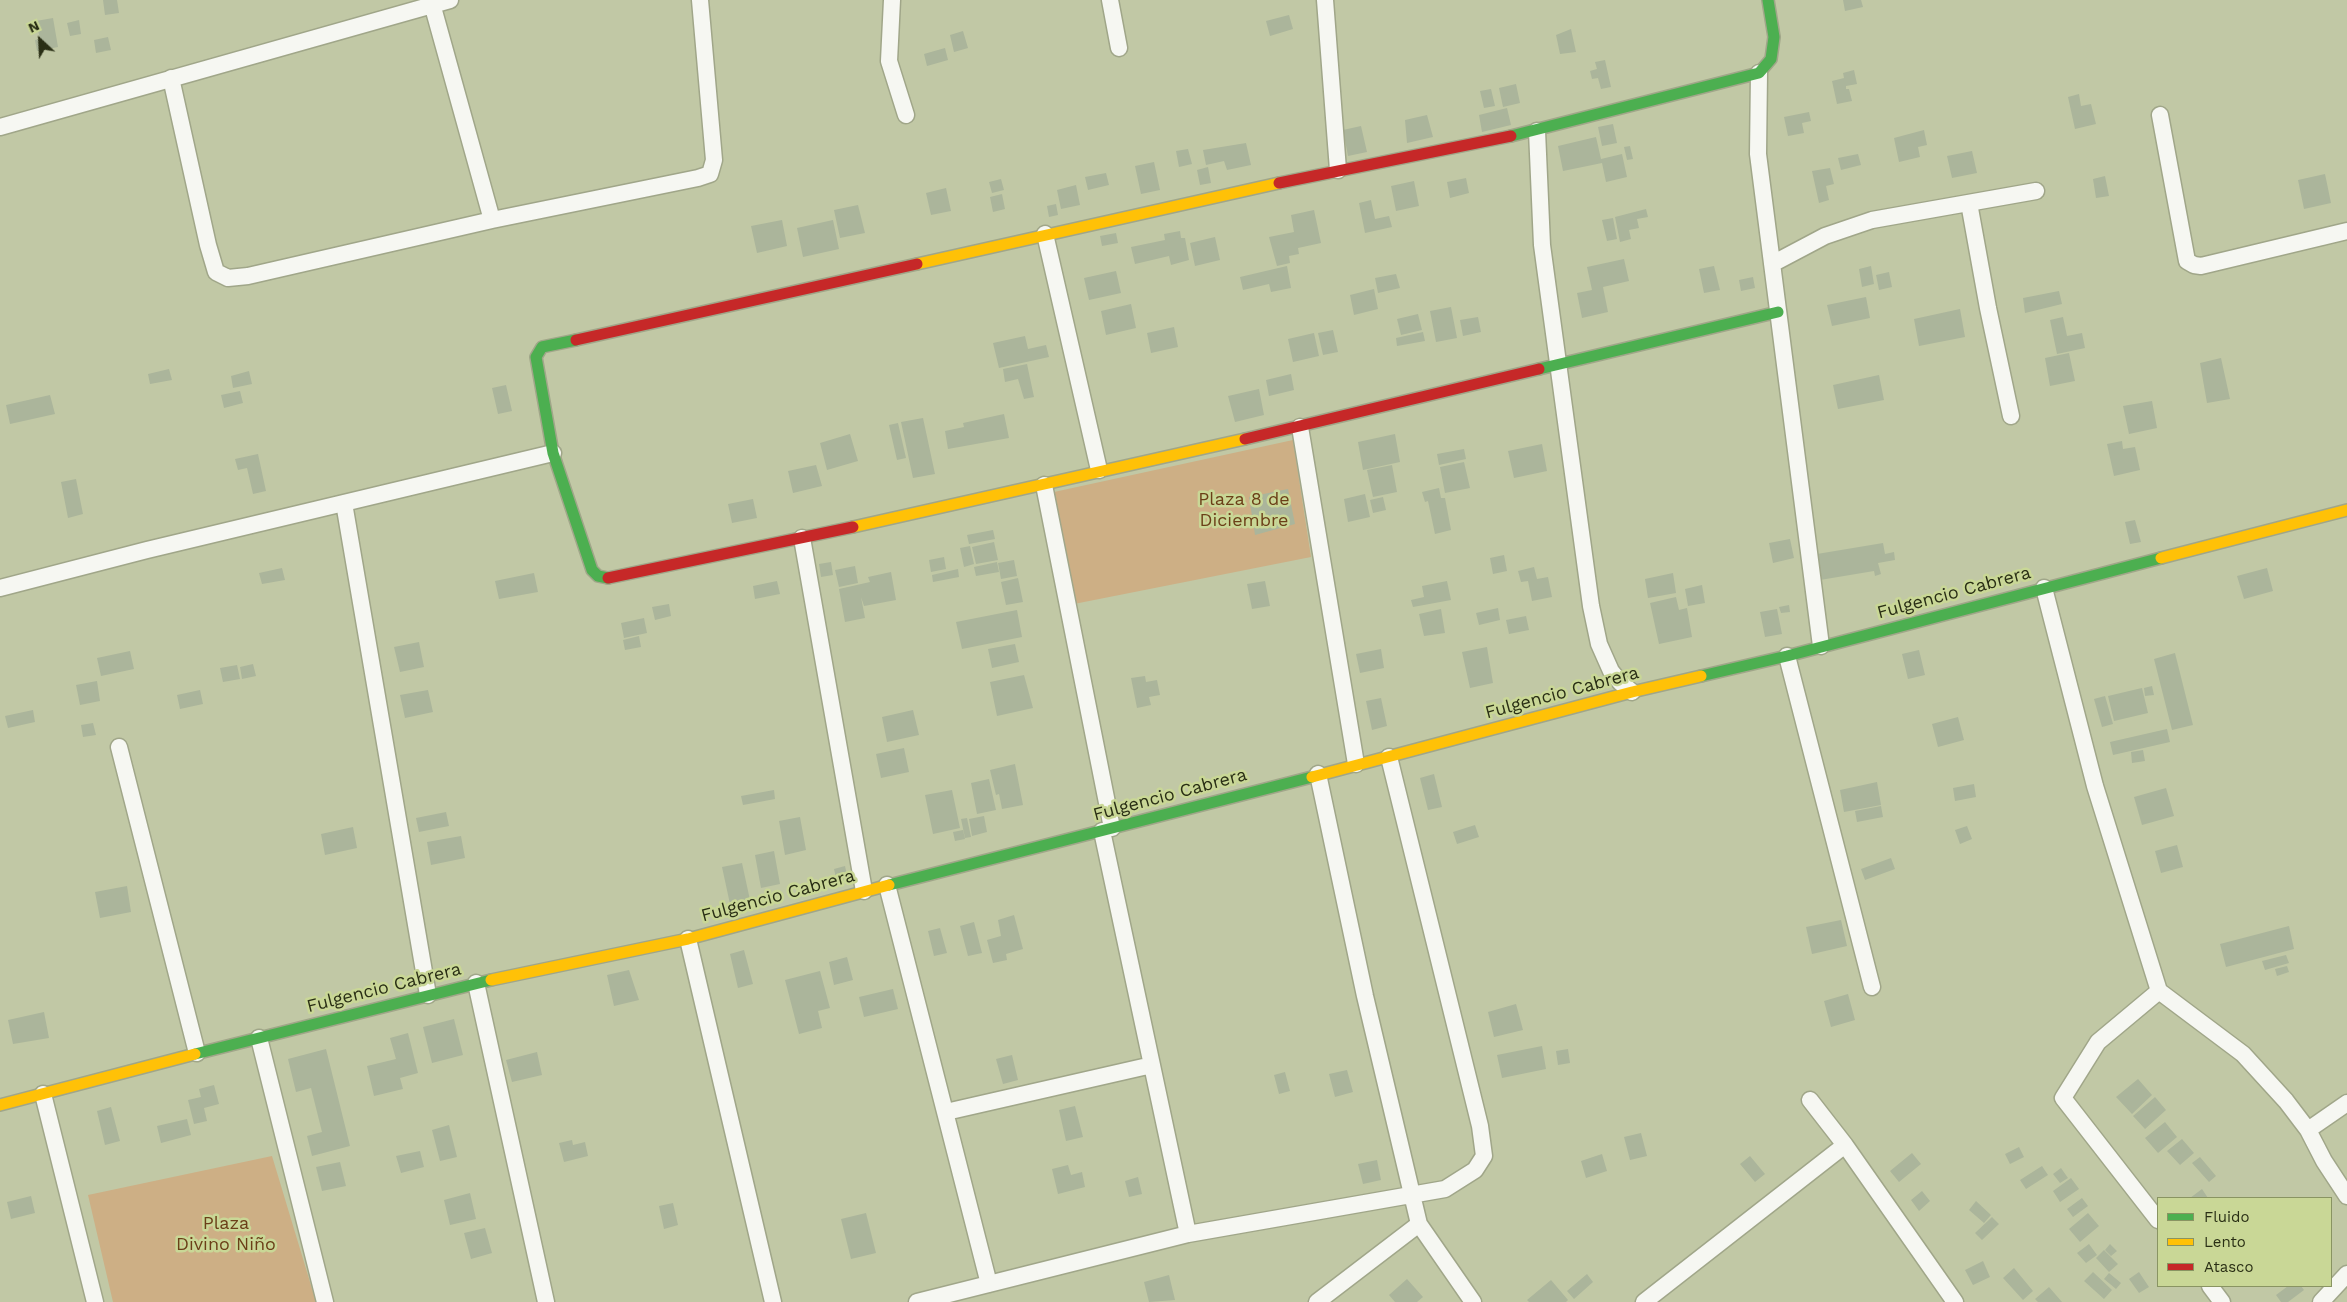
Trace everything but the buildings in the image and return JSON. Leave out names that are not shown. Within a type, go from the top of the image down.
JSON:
[{"type":"street","points":[[0,127],[432,2],[450,0]]},
{"type":"street","points":[[171,78],[208,245],[216,272],[228,278],[258,274],[492,220],[710,174],[714,160],[700,0]]},
{"type":"street","points":[[892,0],[889,61],[906,115]]},
{"type":"street","points":[[1110,0],[1119,48]]},
{"type":"street","points":[[1325,0],[1338,170]]},
{"type":"street","points":[[1768,0],[1774,37],[1770,59],[1759,73],[1537,131],[1338,170],[542,347],[536,357],[553,453],[592,570],[601,578],[802,538],[1099,470],[1300,427],[1778,312]]},
{"type":"street","points":[[432,2],[492,220]]},
{"type":"street","points":[[1759,73],[1758,154],[1821,646]]},
{"type":"street","points":[[2160,115],[2187,261],[2201,266],[2347,231]]},
{"type":"street","points":[[1537,131],[1542,245],[1580,538],[1599,644],[1612,671],[1620,682],[1632,692]]},
{"type":"street","points":[[1772,264],[1825,236],[1872,220],[2036,191]]},
{"type":"street","points":[[1969,203],[1988,308],[2011,416]]},
{"type":"street","points":[[1045,234],[1099,470]]},
{"type":"street","points":[[1300,427],[1356,764]]},
{"type":"street","points":[[0,588],[147,550],[553,453]]},
{"type":"street","points":[[1044,484],[1152,1065],[1188,1234]]},
{"type":"street","points":[[344,503],[428,995]]},
{"type":"street","name":"Fulgencio Cabrera","points":[[0,1105],[476,983],[688,939],[864,891],[1389,757],[1632,692],[1787,656],[2347,510]]},
{"type":"street","points":[[802,538],[864,891]]},
{"type":"street","points":[[2044,588],[2095,786],[2159,991],[2243,1054],[2286,1101],[2308,1130],[2347,1196]]},
{"type":"street","points":[[1787,656],[1872,987]]},
{"type":"street","points":[[120,747],[197,1053]]},
{"type":"street","points":[[917,1302],[1188,1234],[1445,1189],[1475,1170],[1484,1156],[1484,1144],[1389,757]]},
{"type":"street","points":[[1318,774],[1365,996],[1419,1224],[1473,1302]]},
{"type":"street","points":[[887,885],[989,1284]]},
{"type":"street","points":[[688,939],[773,1302]]},
{"type":"street","points":[[476,983],[546,1302]]},
{"type":"street","points":[[2157,1219],[2063,1098],[2098,1042],[2159,991]]},
{"type":"street","points":[[259,1038],[325,1302]]},
{"type":"street","points":[[946,1112],[1152,1065]]},
{"type":"street","points":[[43,1094],[96,1302]]},
{"type":"street","points":[[1810,1100],[1846,1145],[1955,1302]]},
{"type":"street","points":[[2308,1130],[2347,1103]]},
{"type":"street","points":[[1644,1302],[1846,1145]]},
{"type":"street","points":[[1317,1302],[1419,1224]]},
{"type":"street","points":[[2321,1302],[2347,1274]]},
{"type":"street","points":[[2211,1287],[2222,1302]]},
{"type":"green space","name":"Plaza 8 de Diciembre","points":[[1293,440],[1311,557],[1074,604],[1054,492]]},
{"type":"green space","name":"Plaza Divino Niño","points":[[272,1156],[316,1302],[113,1302],[88,1195]]},
{"type":"traffic: fast","points":[[1511,136],[1759,73],[1771,59],[1774,37],[1768,0]]},
{"type":"traffic: fast","points":[[1539,369],[1778,312]]},
{"type":"traffic: fast","points":[[576,340],[542,347],[536,357],[553,453],[592,570],[598,576],[608,578]]},
{"type":"traffic: fast","points":[[1701,676],[1787,656],[2161,558]]},
{"type":"traffic: fast","points":[[889,885],[1312,777]]},
{"type":"traffic: fast","points":[[195,1054],[491,980]]},
{"type":"traffic: slow","points":[[917,264],[1279,183]]},
{"type":"traffic: slow","points":[[853,527],[1245,439]]},
{"type":"traffic: slow","points":[[2161,558],[2347,510]]},
{"type":"traffic: slow","points":[[1312,777],[1632,692],[1701,676]]},
{"type":"traffic: slow","points":[[491,980],[688,939],[889,885]]},
{"type":"traffic: slow","points":[[0,1105],[195,1054]]},
{"type":"traffic: jam","points":[[1279,183],[1511,136]]},
{"type":"traffic: jam","points":[[576,340],[917,264]]},
{"type":"traffic: jam","points":[[1245,439],[1539,369]]},
{"type":"traffic: jam","points":[[608,578],[853,527]]}]
